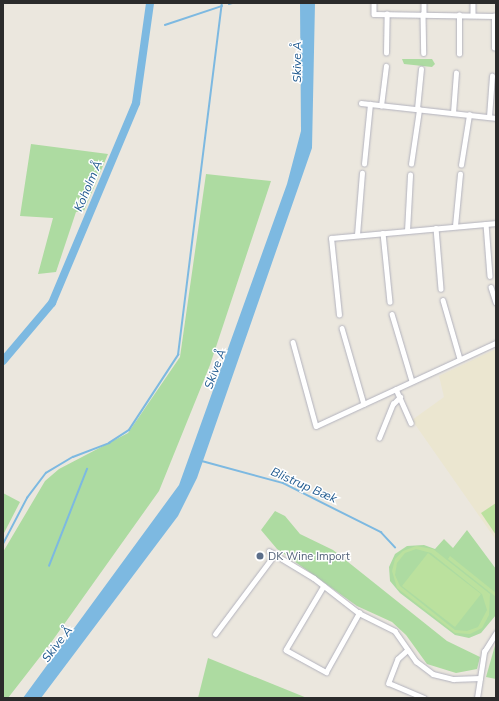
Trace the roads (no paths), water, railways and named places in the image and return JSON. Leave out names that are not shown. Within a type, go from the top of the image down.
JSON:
[{"type":"street","points":[[374,3],[374,14],[495,16],[494,48]]},
{"type":"street","points":[[424,3],[424,54]]},
{"type":"street","points":[[473,3],[473,15]]},
{"type":"street","points":[[386,53],[387,14]]},
{"type":"street","points":[[459,15],[459,54]]},
{"type":"street","points":[[381,106],[386,66]]},
{"type":"street","points":[[411,164],[418,110],[421,69]]},
{"type":"street","points":[[453,113],[456,73]]},
{"type":"street","points":[[489,117],[492,76]]},
{"type":"street","points":[[361,103],[496,118]]},
{"type":"street","points":[[364,164],[370,104]]},
{"type":"street","points":[[461,165],[469,115]]},
{"type":"street","points":[[358,235],[362,174]]},
{"type":"street","points":[[455,226],[460,174]]},
{"type":"street","points":[[407,231],[410,175]]},
{"type":"street","points":[[339,315],[331,238],[496,223]]},
{"type":"street","points":[[486,224],[490,276]]},
{"type":"street","points":[[436,228],[441,289]]},
{"type":"street","points":[[383,233],[390,302]]},
{"type":"street","points":[[491,286],[496,302]]},
{"type":"street","points":[[443,300],[460,359]]},
{"type":"street","points":[[392,314],[412,381]]},
{"type":"street","points":[[342,328],[364,404]]},
{"type":"street","points":[[293,342],[316,426],[496,342]]},
{"type":"street","points":[[396,389],[411,423]]},
{"type":"street","points":[[379,438],[393,404],[400,397]]},
{"type":"street","points":[[269,551],[324,586],[359,613],[395,631],[408,650],[433,674],[453,679],[480,678]]},
{"type":"street","points":[[215,634],[275,554]]},
{"type":"street","points":[[324,586],[286,650],[326,672],[359,613]]},
{"type":"street","points":[[477,698],[484,652],[496,633]]},
{"type":"street","points":[[408,650],[398,659],[389,683],[424,698]]},
{"type":"water","points":[[300,3],[315,3],[312,148],[197,478],[178,516],[41,698],[23,698],[179,485],[287,184],[301,131]]},
{"type":"waterway","name":"Koholm Å","points":[[3,361],[52,303],[136,103],[150,3]]},
{"type":"waterway","points":[[3,544],[27,498],[46,473],[73,457],[109,443],[129,430],[178,355],[222,3]]},
{"type":"waterway","points":[[229,4],[233,3]]},
{"type":"waterway","points":[[165,25],[222,6]]},
{"type":"waterway","name":"Blistrup Bæk","points":[[202,461],[283,483],[381,532],[395,547]]},
{"type":"waterway","points":[[49,566],[87,469]]},
{"type":"place","name":"DK Wine Import","points":[[260,556]]},
{"type":"water label","name":"Skive Å","points":[[297,62]]},
{"type":"water label","name":"Skive Å","points":[[215,369]]},
{"type":"water label","name":"Skive Å","points":[[57,644]]}]
